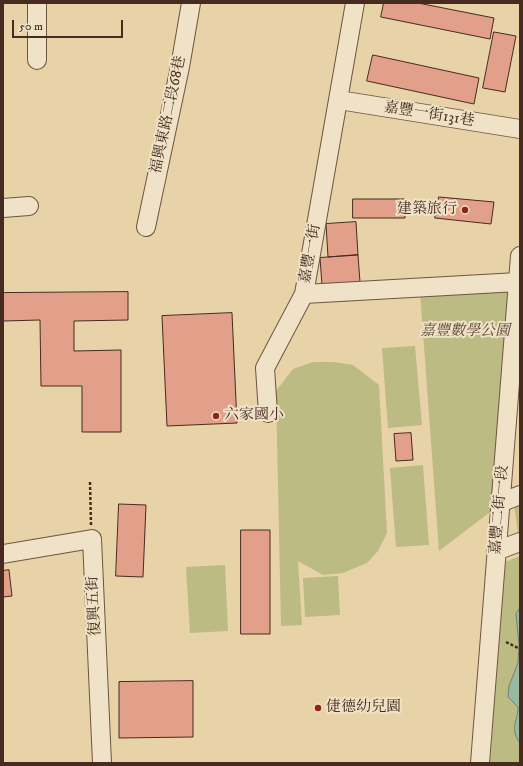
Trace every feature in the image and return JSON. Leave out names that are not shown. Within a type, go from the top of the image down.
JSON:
[{"type":"street","points":[[36,3],[37,60]]},
{"type":"street","name":"福興東路二段68巷","points":[[146,227],[180,67],[191,3]]},
{"type":"street","name":"嘉豐一街","points":[[355,3],[304,294],[518,282]]},
{"type":"street","name":"嘉豐一街131巷","points":[[339,100],[520,129]]},
{"type":"street","points":[[3,208],[29,206]]},
{"type":"street","name":"嘉豐二街一段","points":[[480,763],[520,256]]},
{"type":"street","points":[[268,413],[265,368],[304,294]]},
{"type":"street","points":[[500,503],[520,495]]},
{"type":"street","points":[[3,554],[92,539]]},
{"type":"street","name":"復興五街","points":[[92,539],[102,763]]},
{"type":"street","points":[[496,551],[520,542]]},
{"type":"path","points":[[90,482],[92,539]]},
{"type":"path","points":[[506,642],[520,649]]},
{"type":"green space","name":"嘉豐數學公園","points":[[509,290],[494,509],[439,551],[420,292]]},
{"type":"green space","points":[[415,346],[422,425],[388,428],[382,348]]},
{"type":"green space","points":[[313,362],[334,362],[353,365],[379,385],[387,533],[378,551],[367,563],[343,573],[323,575],[298,561],[302,625],[281,626],[276,391],[293,369]]},
{"type":"green space","points":[[423,465],[429,545],[396,547],[390,468]]},
{"type":"green space","points":[[520,496],[520,533],[518,533],[513,498]]},
{"type":"green space","points":[[520,556],[520,763],[490,763],[505,562]]},
{"type":"green space","points":[[225,565],[228,631],[190,633],[186,567]]},
{"type":"green space","points":[[338,576],[340,615],[305,617],[303,578]]},
{"type":"shaded area","points":[[520,608],[520,743],[515,733],[518,707],[508,697],[509,686],[518,663],[519,644],[516,614]]},
{"type":"building","points":[[384,3],[418,3],[494,18],[490,39],[381,17]]},
{"type":"building","points":[[494,32],[516,36],[505,92],[483,88]]},
{"type":"building","points":[[373,55],[479,78],[474,104],[367,81]]},
{"type":"building","name":"建築旅行","points":[[439,197],[494,202],[491,224],[435,218]]},
{"type":"building","points":[[353,199],[405,199],[405,218],[353,218]]},
{"type":"building","points":[[356,222],[358,255],[328,257],[326,224]]},
{"type":"building","points":[[358,255],[360,282],[322,285],[320,258]]},
{"type":"building","points":[[128,292],[128,320],[74,321],[74,351],[121,350],[121,432],[82,432],[82,386],[41,386],[40,320],[3,321],[3,293]]},
{"type":"building","points":[[232,313],[237,423],[167,426],[162,316]]},
{"type":"building","points":[[411,433],[413,460],[396,461],[394,434]]},
{"type":"building","points":[[119,504],[146,505],[143,577],[116,576]]},
{"type":"building","points":[[241,530],[270,530],[270,634],[241,634]]},
{"type":"building","points":[[9,570],[12,596],[3,597],[3,571]]},
{"type":"building","points":[[193,681],[193,737],[119,738],[119,682]]},
{"type":"place","name":"建築旅行","points":[[465,210]]},
{"type":"place","name":"六家國小","points":[[216,416]]},
{"type":"place","name":"倢德幼兒園","points":[[318,708]]}]
